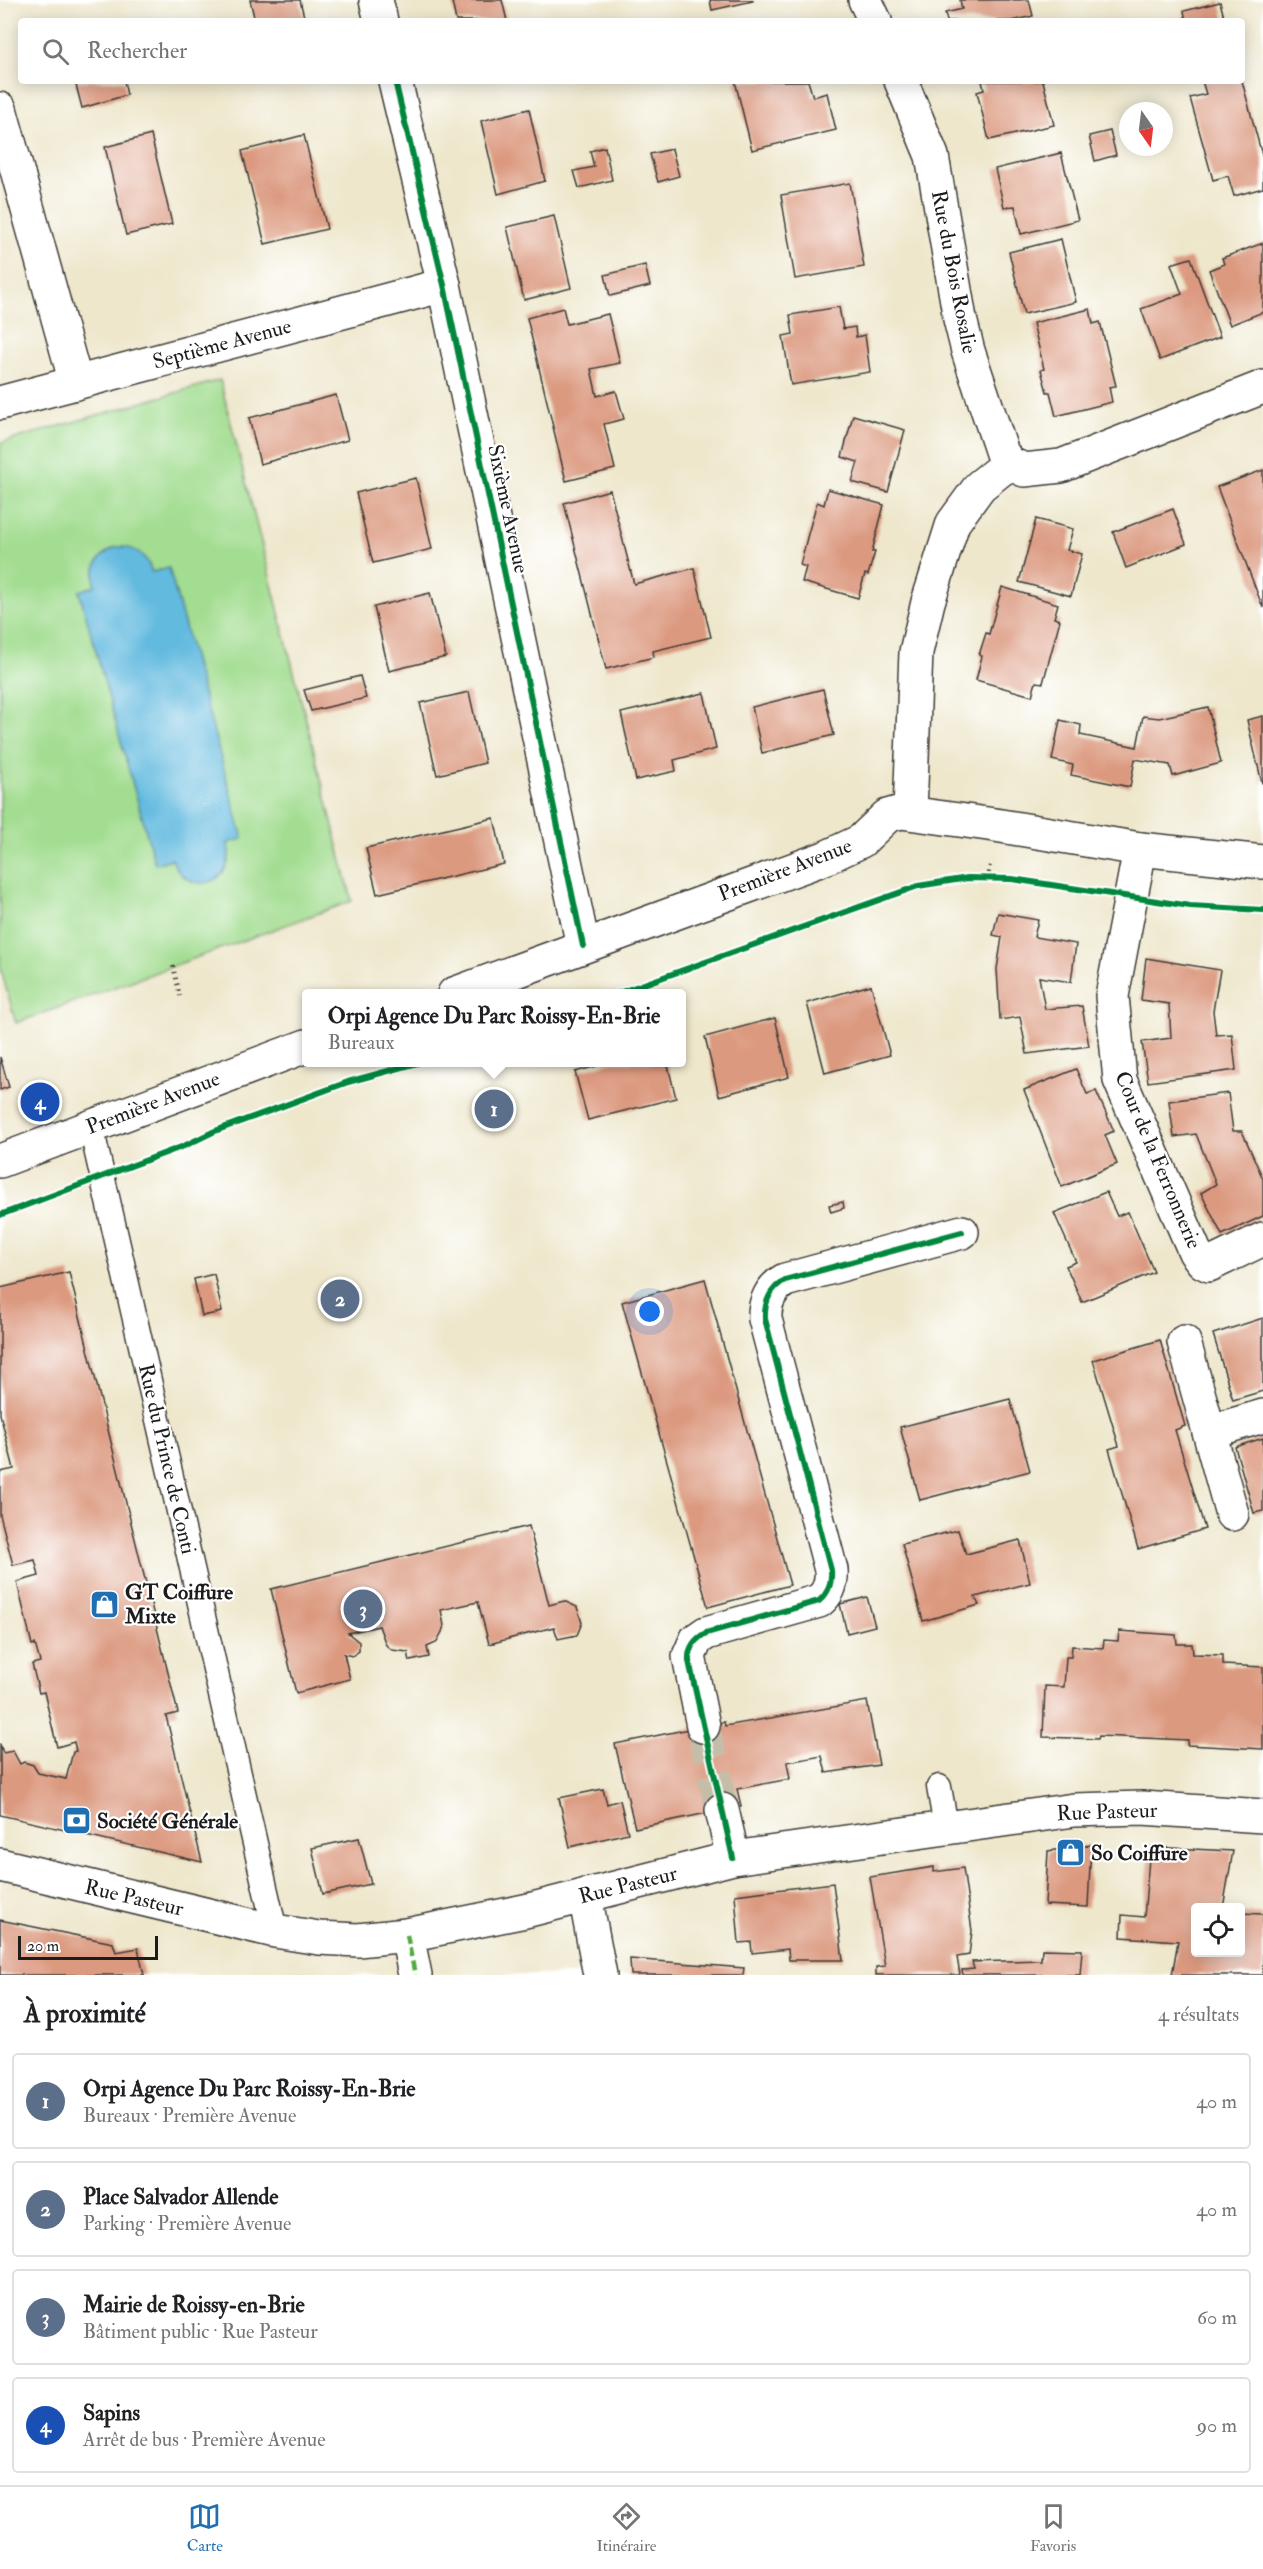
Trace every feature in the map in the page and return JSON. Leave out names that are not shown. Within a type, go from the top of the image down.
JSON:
[{"type":"street","points":[[376,0],[380,18]]},
{"type":"street","points":[[866,0],[874,18]]},
{"type":"street","name":"Sixième Avenue","points":[[397,84],[444,285],[584,946]]},
{"type":"street","name":"Rue du Bois Rosalie","points":[[902,84],[932,156],[958,308],[968,351],[1002,453],[1009,463]]},
{"type":"street","points":[[0,109],[76,383]]},
{"type":"street","name":"Septième Avenue","points":[[0,403],[444,285]]},
{"type":"street","points":[[910,813],[915,663],[925,612],[953,523],[966,502],[980,486],[1009,463],[1024,470],[1061,466],[1263,387]]},
{"type":"street","name":"Première Avenue","points":[[465,989],[834,854],[861,841],[887,816],[910,813],[1140,849],[1263,862]]},
{"type":"street","name":"Cour de la Ferronnerie","points":[[1140,849],[1112,996],[1119,1080],[1196,1252],[1203,1262],[1209,1264],[1263,1239]]},
{"type":"street","name":"Première Avenue","points":[[0,1161],[302,1048]]},
{"type":"street","points":[[704,1726],[689,1656],[696,1640],[706,1633],[819,1601],[828,1590],[831,1581],[831,1570],[765,1319],[767,1301],[776,1286],[785,1280],[962,1232]]},
{"type":"street","points":[[1184,1342],[1232,1514]]},
{"type":"street","points":[[1209,1432],[1263,1416]]},
{"type":"street","name":"Rue Pasteur","points":[[0,1865],[275,1931],[319,1938],[358,1940],[407,1935],[525,1911],[733,1858],[946,1827],[1074,1810],[1142,1808],[1263,1816]]},
{"type":"street","points":[[722,1810],[733,1858]]},
{"type":"street","points":[[585,1895],[600,1975]]},
{"type":"street","points":[[407,1935],[416,1975]]},
{"type":"lane","name":"Rue du Prince de Conti","points":[[92,1127],[275,1931]]},
{"type":"lane","points":[[939,1787],[946,1827]]},
{"type":"path","points":[[978,878],[1000,879]]},
{"type":"path","points":[[173,966],[180,996]]},
{"type":"green space","points":[[220,380],[352,901],[16,1023],[0,967],[0,443]]},
{"type":"water","points":[[116,547],[139,552],[147,560],[152,572],[169,568],[243,839],[228,843],[229,858],[225,869],[218,878],[209,882],[198,883],[188,879],[179,872],[172,859],[155,864],[79,591],[95,586],[94,573],[98,562]]},
{"type":"building","points":[[250,0],[300,0],[304,18],[254,18]]},
{"type":"building","points":[[502,0],[506,18],[455,18],[452,2]]},
{"type":"building","points":[[710,0],[753,0],[753,1],[712,10]]},
{"type":"building","points":[[960,0],[1029,0],[1033,16],[1025,18],[946,18],[945,13],[962,9]]},
{"type":"building","points":[[1220,2],[1224,18],[1185,18],[1184,11]]},
{"type":"building","points":[[76,84],[125,84],[127,95],[82,108]]},
{"type":"building","points":[[736,84],[809,84],[813,97],[827,93],[836,130],[752,150]]},
{"type":"building","points":[[983,84],[1044,84],[1054,125],[989,140],[977,92],[984,90]]},
{"type":"building","points":[[1203,84],[1243,84],[1263,159],[1263,188],[1234,196],[1228,176],[1213,180],[1190,98],[1206,94]]},
{"type":"building","points":[[529,109],[545,181],[498,194],[481,121]]},
{"type":"building","points":[[1110,131],[1116,155],[1095,161],[1089,136]]},
{"type":"building","points":[[151,135],[172,224],[126,235],[105,147]]},
{"type":"building","points":[[304,135],[327,229],[265,244],[242,151]]},
{"type":"building","points":[[605,147],[612,180],[579,188],[574,171],[594,167],[590,151]]},
{"type":"building","points":[[672,149],[679,176],[658,182],[650,154]]},
{"type":"building","points":[[1061,153],[1078,220],[1021,234],[1015,206],[1004,207],[995,169]]},
{"type":"building","points":[[850,183],[864,267],[795,279],[781,195]]},
{"type":"building","points":[[554,216],[571,288],[524,300],[507,227]]},
{"type":"building","points":[[1061,239],[1076,302],[1024,314],[1009,252]]},
{"type":"building","points":[[1263,243],[1263,312],[1230,325],[1209,270],[1224,264],[1222,258]]},
{"type":"building","points":[[1191,258],[1220,337],[1160,360],[1141,309],[1182,294],[1171,264]]},
{"type":"building","points":[[645,265],[650,286],[610,296],[605,275]]},
{"type":"building","points":[[839,307],[843,329],[855,327],[856,337],[865,335],[870,372],[791,385],[783,336],[793,334],[790,315]]},
{"type":"building","points":[[563,308],[567,324],[608,314],[620,363],[591,369],[597,396],[616,391],[624,419],[604,424],[615,469],[566,481],[527,318]]},
{"type":"building","points":[[1090,309],[1093,324],[1100,322],[1116,386],[1109,387],[1112,402],[1056,416],[1041,370],[1044,369],[1033,323]]},
{"type":"building","points":[[336,395],[348,440],[260,464],[249,418]]},
{"type":"building","points":[[853,415],[905,430],[888,492],[852,482],[858,462],[842,457]]},
{"type":"building","points":[[1263,470],[1263,608],[1217,487]]},
{"type":"building","points":[[416,478],[432,549],[373,563],[356,493]]},
{"type":"building","points":[[828,489],[884,505],[872,552],[875,552],[858,598],[802,582],[806,567],[800,565],[808,534],[817,502],[824,505]]},
{"type":"building","points":[[610,490],[634,584],[694,568],[711,637],[653,651],[654,657],[606,669],[564,503]]},
{"type":"building","points":[[1173,509],[1186,544],[1126,568],[1113,532]]},
{"type":"building","points":[[1036,519],[1073,529],[1067,550],[1082,554],[1071,596],[1019,582]]},
{"type":"building","points":[[1002,587],[1058,604],[1054,618],[1060,620],[1043,683],[1036,682],[1032,696],[976,680],[982,656],[979,655],[986,633],[989,634]]},
{"type":"building","points":[[430,593],[446,657],[389,671],[374,607]]},
{"type":"building","points":[[360,676],[366,698],[311,711],[304,690]]},
{"type":"building","points":[[823,689],[834,735],[762,753],[752,707]]},
{"type":"building","points":[[469,692],[485,763],[437,775],[420,703]]},
{"type":"building","points":[[704,693],[716,749],[674,760],[676,771],[636,780],[621,713]]},
{"type":"building","points":[[1208,707],[1221,763],[1173,776],[1170,765],[1135,759],[1130,787],[1071,775],[1073,765],[1052,760],[1060,720],[1081,725],[1080,735],[1137,747],[1143,716],[1159,718]]},
{"type":"building","points":[[1263,716],[1263,783],[1262,783],[1247,720]]},
{"type":"building","points":[[494,818],[504,864],[377,894],[366,848]]},
{"type":"building","points":[[998,913],[1038,920],[1034,937],[1076,944],[1071,982],[1039,977],[1045,1009],[1082,1006],[1089,1046],[1027,1054],[1020,1017],[1000,1020],[997,969],[1002,937],[993,935]]},
{"type":"building","points":[[1146,958],[1220,970],[1213,1011],[1216,1035],[1232,1034],[1236,1070],[1148,1082],[1142,1042],[1171,1038],[1169,1004],[1141,1000]]},
{"type":"building","points":[[871,985],[890,1055],[825,1073],[807,1003]]},
{"type":"building","points":[[775,1018],[789,1077],[719,1096],[705,1037]]},
{"type":"building","points":[[0,1057],[9,1087],[0,1090]]},
{"type":"building","points":[[593,1067],[668,1067],[676,1098],[588,1120],[575,1072]]},
{"type":"building","points":[[1076,1069],[1087,1094],[1096,1091],[1114,1131],[1105,1135],[1117,1164],[1062,1187],[1024,1090]]},
{"type":"building","points":[[1228,1093],[1233,1131],[1242,1131],[1263,1179],[1263,1216],[1222,1235],[1201,1193],[1216,1184],[1196,1134],[1174,1137],[1169,1101]]},
{"type":"building","points":[[1106,1192],[1117,1216],[1128,1212],[1154,1272],[1082,1302],[1066,1266],[1076,1262],[1054,1213]]},
{"type":"building","points":[[843,1202],[844,1208],[831,1212],[829,1205]]},
{"type":"building","points":[[69,1272],[178,1713],[166,1716],[202,1862],[0,1815],[0,1744],[3,1753],[13,1751],[20,1764],[24,1762],[33,1765],[38,1773],[66,1779],[73,1752],[76,1751],[74,1742],[57,1747],[44,1692],[39,1693],[32,1664],[40,1662],[35,1644],[32,1645],[17,1582],[39,1576],[35,1560],[13,1565],[0,1515],[0,1472],[14,1469],[0,1414],[0,1288]]},
{"type":"building","points":[[214,1274],[222,1312],[202,1316],[194,1279]]},
{"type":"building","points":[[705,1279],[790,1585],[708,1607],[622,1302]]},
{"type":"building","points":[[1263,1318],[1263,1391],[1233,1400],[1213,1334]]},
{"type":"building","points":[[1160,1340],[1185,1426],[1175,1430],[1205,1529],[1138,1549],[1109,1449],[1119,1446],[1093,1360]]},
{"type":"building","points":[[1010,1399],[1030,1471],[920,1500],[900,1427]]},
{"type":"building","points":[[1263,1438],[1263,1511],[1254,1513],[1235,1447]]},
{"type":"building","points":[[529,1526],[549,1605],[564,1601],[577,1607],[582,1623],[577,1635],[558,1639],[554,1627],[489,1644],[478,1602],[441,1610],[444,1626],[436,1643],[427,1647],[429,1657],[410,1661],[408,1652],[392,1650],[386,1645],[379,1626],[348,1633],[359,1642],[359,1651],[352,1656],[344,1654],[350,1679],[296,1693],[271,1589]]},
{"type":"building","points":[[958,1530],[966,1554],[1020,1540],[1030,1583],[975,1597],[979,1605],[923,1621],[902,1544]]},
{"type":"building","points":[[867,1597],[875,1626],[847,1633],[840,1604]]},
{"type":"building","points":[[1119,1631],[1176,1635],[1177,1644],[1192,1644],[1193,1654],[1223,1655],[1223,1665],[1263,1667],[1263,1749],[1187,1745],[1188,1740],[1099,1736],[1098,1739],[1043,1737],[1045,1686],[1064,1687],[1066,1657],[1071,1657],[1072,1646],[1103,1648],[1104,1640],[1118,1641]]},
{"type":"building","points":[[867,1701],[879,1765],[826,1773],[822,1756],[787,1762],[790,1779],[737,1789],[741,1806],[635,1828],[615,1744],[724,1722],[725,1726]]},
{"type":"building","points":[[603,1789],[607,1804],[620,1800],[628,1833],[570,1847],[559,1798]]},
{"type":"building","points":[[359,1838],[371,1884],[323,1894],[312,1848]]},
{"type":"building","points":[[1091,1845],[1088,1907],[1045,1905],[1048,1851]]},
{"type":"building","points":[[1150,1847],[1233,1851],[1224,1903],[1191,1903],[1191,1957],[1245,1957],[1245,1913],[1263,1914],[1263,1975],[1172,1975],[1178,1941],[1121,1937],[1122,1915],[1144,1917]]},
{"type":"building","points":[[934,1867],[934,1872],[963,1868],[972,1931],[969,1955],[957,1957],[960,1975],[876,1975],[876,1967],[885,1966],[870,1877]]},
{"type":"building","points":[[833,1883],[843,1960],[789,1960],[788,1949],[752,1953],[751,1942],[739,1943],[735,1895]]},
{"type":"building","points":[[0,1920],[113,1943],[116,1952],[138,1948],[144,1975],[0,1975]]},
{"type":"building","points":[[1042,1949],[1082,1950],[1080,1975],[963,1975],[962,1970],[974,1969],[972,1962],[1041,1960]]},
{"type":"building","points":[[630,1959],[744,1968],[743,1975],[631,1975]]},
{"type":"tunnel","points":[[703,1726],[722,1810]]},
{"type":"marked path","points":[[407,1935],[415,1975]]},
{"type":"cycle path","points":[[396,84],[444,285],[583,946]]},
{"type":"cycle path","points":[[630,989],[918,886],[968,878],[1012,879],[1190,906],[1263,910]]},
{"type":"cycle path","points":[[0,1215],[348,1082],[403,1067]]},
{"type":"cycle path","points":[[733,1858],[689,1661],[691,1648],[706,1633],[819,1601],[827,1591],[831,1579],[831,1570],[765,1319],[767,1301],[772,1291],[785,1280],[962,1232]]},
{"type":"place","name":"Sapins","points":[[40,1102]]},
{"type":"place","name":"Orpi Agence Du Parc Roissy-En-Brie","points":[[494,1109]]},
{"type":"place","name":"Place Salvador Allende","points":[[340,1299]]},
{"type":"place","name":"GT Coiffure Mixte","points":[[104,1604]]},
{"type":"place","name":"Mairie de Roissy-en-Brie","points":[[363,1609]]},
{"type":"place","name":"Société Générale","points":[[76,1821]]},
{"type":"place","name":"So Coiffure","points":[[1070,1853]]}]
